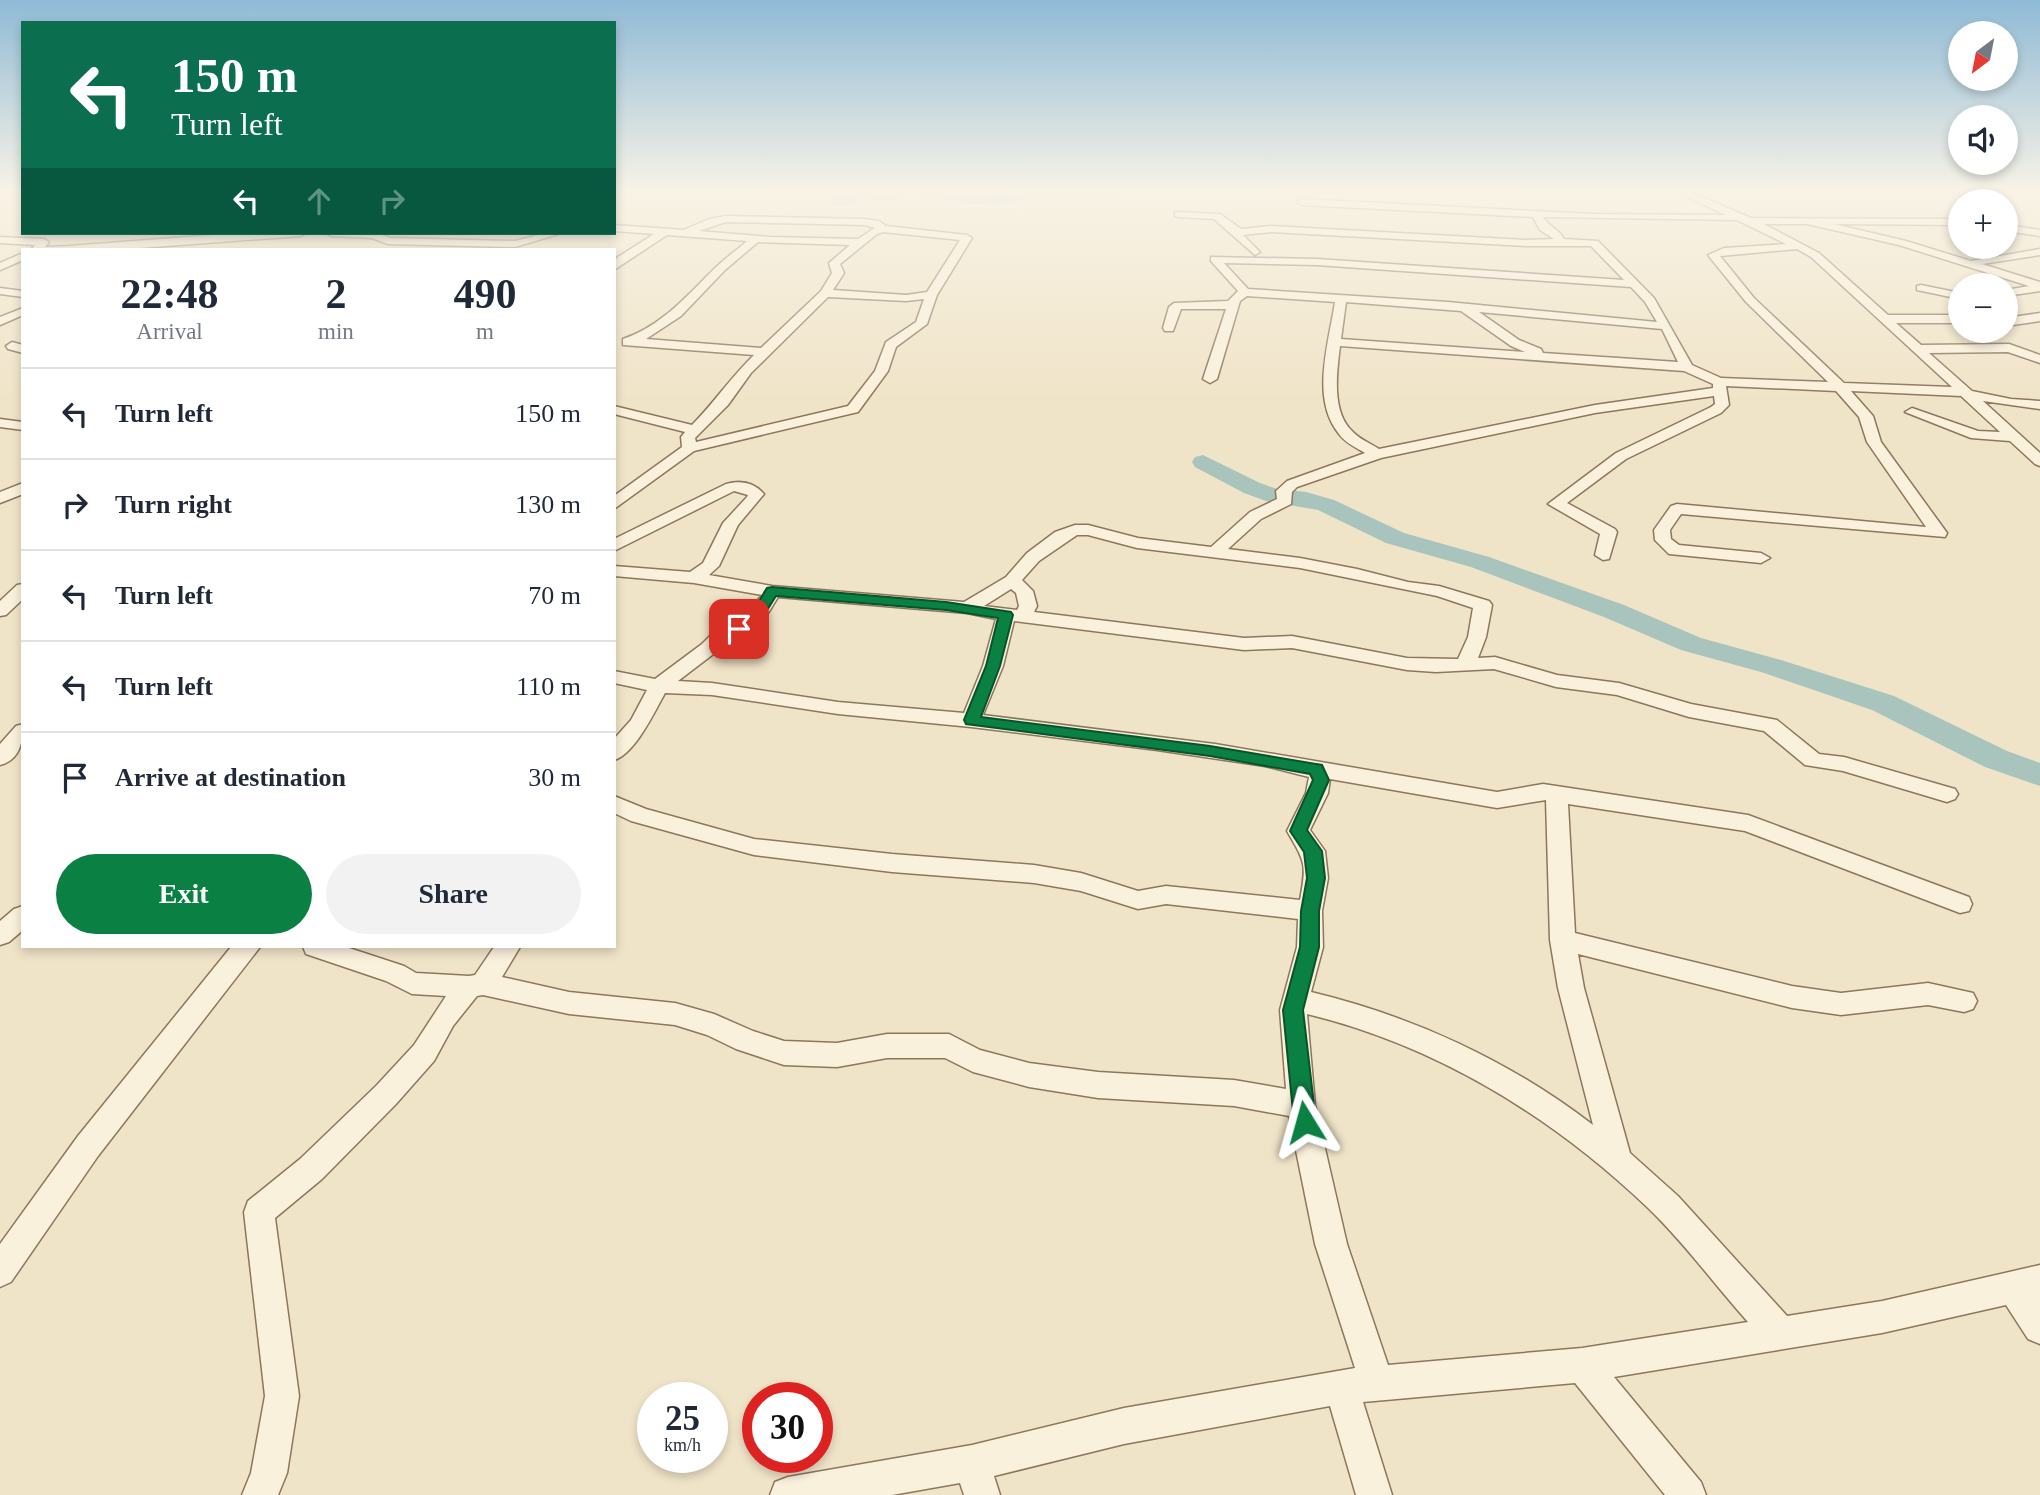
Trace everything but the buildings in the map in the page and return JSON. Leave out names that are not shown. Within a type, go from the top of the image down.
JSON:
[{"type":"street","points":[[0,267],[17,260]]},
{"type":"street","points":[[652,340],[731,260]]},
{"type":"street","points":[[689,448],[688,437],[723,402],[746,370],[825,293],[838,273],[834,263],[838,260]]},
{"type":"street","points":[[616,503],[689,448],[853,409],[881,371],[890,345],[921,324],[931,295],[953,260]]},
{"type":"street","points":[[1216,260],[1245,292]]},
{"type":"street","points":[[1236,260],[1355,264],[1634,284]]},
{"type":"street","points":[[1610,260],[1650,300],[1687,367]]},
{"type":"street","points":[[1718,260],[1750,300],[1839,386],[1866,416],[1874,442],[1939,533],[1677,509],[1665,523],[1661,535],[1664,543],[1675,550],[1760,558]]},
{"type":"street","points":[[1820,260],[2039,460]]},
{"type":"street","points":[[1956,260],[2040,287]]},
{"type":"street","points":[[1967,263],[1988,260]]},
{"type":"street","points":[[2027,282],[2040,280]]},
{"type":"street","points":[[2018,291],[2040,287]]},
{"type":"street","points":[[0,291],[21,294]]},
{"type":"street","points":[[1210,379],[1237,295],[1245,292],[1463,307],[1666,326]]},
{"type":"street","points":[[1921,292],[1948,299]]},
{"type":"street","points":[[825,293],[906,298],[931,295]]},
{"type":"street","points":[[1341,299],[1330,382],[1333,416],[1346,433],[1377,454]]},
{"type":"street","points":[[1169,328],[1178,305],[1233,305]]},
{"type":"street","points":[[1463,307],[1516,343],[1552,357]]},
{"type":"street","points":[[0,321],[21,313]]},
{"type":"street","points":[[2018,318],[2040,317]]},
{"type":"street","points":[[1886,319],[1948,320]]},
{"type":"street","points":[[621,341],[652,340],[764,352]]},
{"type":"street","points":[[1337,342],[1687,367],[1719,386]]},
{"type":"street","points":[[1920,349],[2009,348],[2040,359]]},
{"type":"street","points":[[1604,555],[1609,532],[1556,504],[1621,456],[1716,410],[1722,405],[1719,386]]},
{"type":"street","points":[[1215,552],[1250,517],[1285,496],[1305,478],[1377,454],[1719,386],[1839,386],[1967,393],[2011,403],[2040,405]]},
{"type":"street","points":[[616,410],[694,430]]},
{"type":"street","points":[[1912,412],[1976,435],[2014,437]]},
{"type":"street","points":[[0,423],[21,426]]},
{"type":"street","points":[[616,545],[731,487],[741,486],[754,491],[754,499],[731,523],[710,566],[694,578]]},
{"type":"street","points":[[0,498],[21,489]]},
{"type":"street","points":[[616,489],[633,491]]},
{"type":"street","points":[[0,503],[21,505]]},
{"type":"street","points":[[967,608],[1012,581],[1045,548],[1075,530],[1087,530],[1137,543],[1357,573],[1483,605],[1477,636],[1466,664]]},
{"type":"street","points":[[616,572],[694,578],[772,591],[967,608],[1244,644],[1292,642],[1407,664],[1495,663],[1556,681],[1619,689],[1689,710],[1770,725],[1812,760],[1844,764],[1947,794]]},
{"type":"street","points":[[971,720],[1014,615],[1028,606],[1024,591],[1012,581]]},
{"type":"street","points":[[7,608],[21,591]]},
{"type":"street","points":[[616,751],[639,723],[659,686],[709,649],[729,629],[739,629],[757,615],[772,591]]},
{"type":"street","points":[[616,677],[659,686],[712,689],[838,708],[971,720],[1210,751],[1497,800],[1543,792],[1748,824],[1961,904]]},
{"type":"street","points":[[0,758],[21,733]]},
{"type":"street","points":[[1317,769],[1321,780],[1298,831],[1313,851],[1316,878],[1310,911],[1310,947],[1293,1010],[1301,1105],[1331,1244],[1377,1384]]},
{"type":"street","points":[[1557,794],[1563,940],[1571,988],[1618,1164]]},
{"type":"street","points":[[616,805],[639,815],[754,847],[892,863],[1034,874],[1081,882],[1138,900],[1166,895],[1310,911]]},
{"type":"street","points":[[0,935],[21,918]]},
{"type":"street","points":[[1563,940],[1792,997],[1841,1004],[1928,994],[1964,1001]]},
{"type":"street","points":[[0,1271],[88,1146],[246,948]]},
{"type":"street","points":[[318,948],[395,973],[412,983],[476,986],[569,1003],[676,1014],[714,1025],[746,1041],[784,1053],[838,1055],[887,1046],[949,1046],[973,1060],[1029,1075],[1098,1085],[1234,1093],[1301,1105]]},
{"type":"street","points":[[260,1495],[269,1473],[282,1396],[259,1213],[312,1169],[425,1053],[444,1018],[476,986],[507,948]]},
{"type":"street","points":[[1296,1000],[1341,1009],[1375,1021],[1474,1065],[1528,1094],[1657,1196],[1780,1334]]},
{"type":"street","points":[[788,1495],[977,1479],[1124,1426],[1340,1387],[1582,1365],[1780,1334],[1882,1317],[2026,1284],[2040,1327]]},
{"type":"street","points":[[1582,1365],[1688,1495]]},
{"type":"street","points":[[1340,1387],[1354,1422],[1374,1495]]},
{"type":"waterway","points":[[1203,462],[1252,488],[1274,496],[1306,499],[1326,505],[1395,538],[1480,562],[1614,611],[1691,644],[1771,666],[1883,703],[1996,759],[2040,775]]},
{"type":"route","points":[[739,629],[757,615],[768,602],[772,591],[967,608],[1006,615],[993,666],[971,720],[1014,728],[1210,751],[1317,769],[1321,780],[1298,831],[1313,851],[1316,878],[1310,911],[1310,947],[1293,1010],[1301,1105],[1305,1122]]}]
